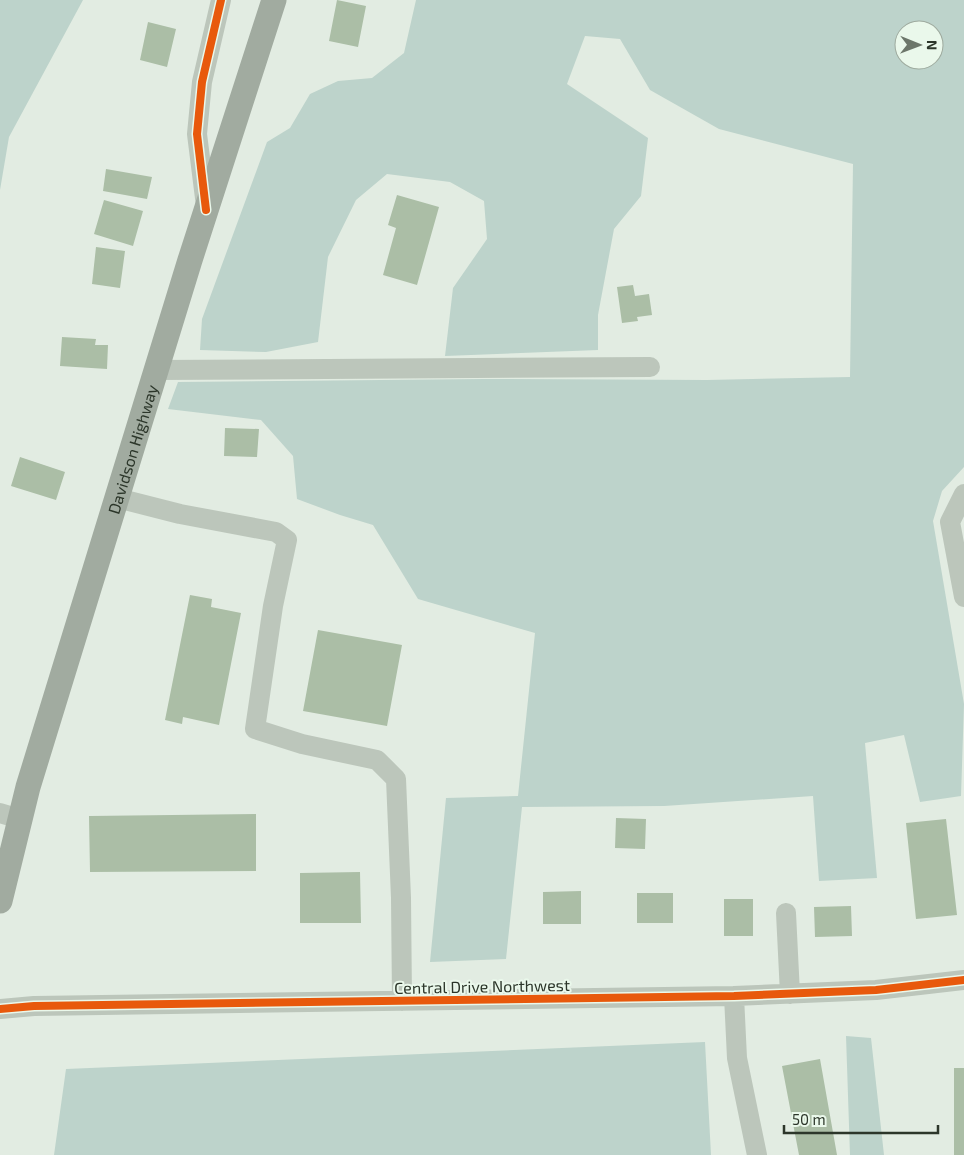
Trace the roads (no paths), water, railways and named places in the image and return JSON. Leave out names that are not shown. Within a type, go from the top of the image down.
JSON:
[{"type":"main road","name":"Davidson Highway","points":[[0,901],[10,816],[31,778],[206,210],[274,0]]},
{"type":"street","points":[[206,210],[197,134],[202,82],[220,0]]},
{"type":"street","points":[[157,370],[650,367]]},
{"type":"street","points":[[964,494],[950,522],[964,597]]},
{"type":"street","points":[[117,498],[180,514],[276,532],[287,540],[273,606],[255,729],[302,744],[377,760],[396,779],[401,898],[402,1001]]},
{"type":"street","points":[[786,913],[790,994]]},
{"type":"street","name":"Central Drive Northwest","points":[[0,1009],[44,1006],[734,996],[876,990],[964,980]]},
{"type":"street","points":[[734,996],[738,1058],[757,1155]]}]
